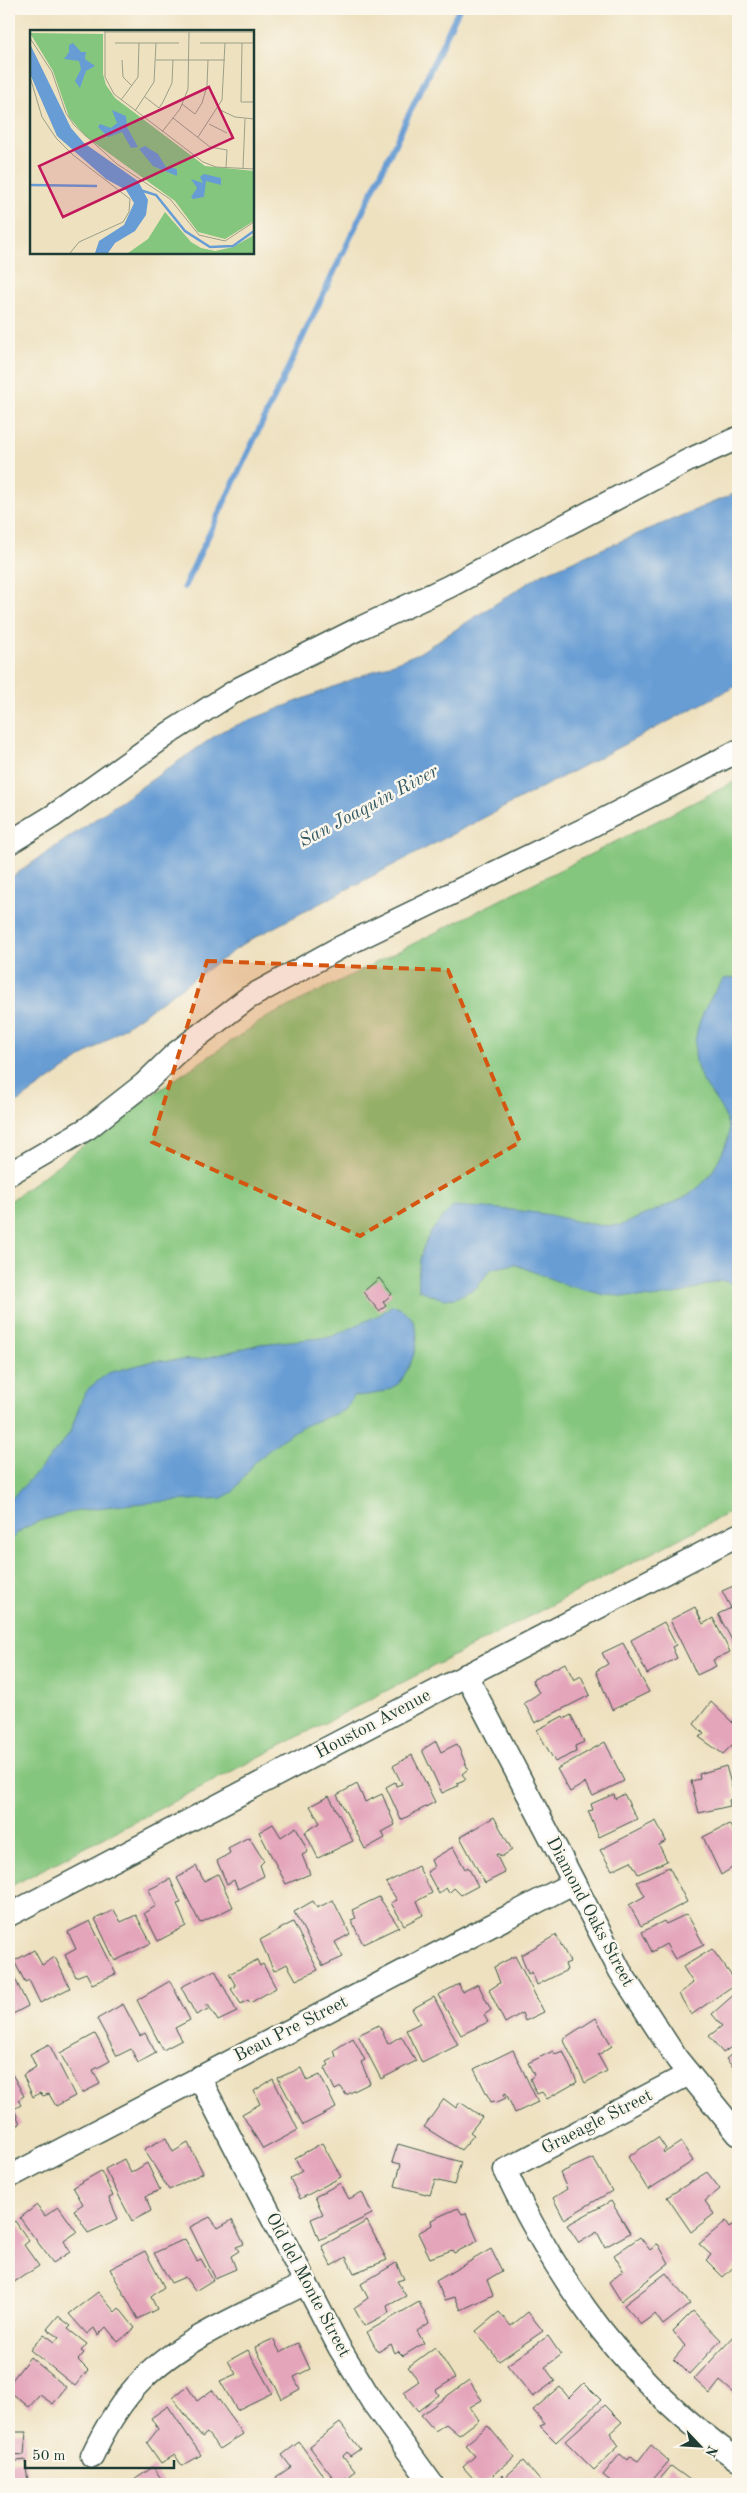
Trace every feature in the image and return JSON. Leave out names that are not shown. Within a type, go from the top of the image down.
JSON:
[{"type":"street","points":[[9,843],[53,816],[171,732],[240,688],[360,628],[448,587],[689,460],[738,438]]},
{"type":"street","points":[[9,1174],[88,1128],[144,1084],[176,1053],[248,998],[339,948],[587,828],[738,751]]},
{"type":"street","name":"Houston Avenue","points":[[9,1916],[466,1675],[738,1535]]},
{"type":"street","name":"Diamond Oaks Street","points":[[466,1675],[620,1971],[649,2019],[689,2074],[738,2134]]},
{"type":"street","name":"Beau Pre Street","points":[[9,2177],[573,1883]]},
{"type":"street","name":"Graeagle Street","points":[[689,2074],[505,2170],[529,2222],[557,2269],[589,2316],[629,2364],[672,2406],[738,2460]]},
{"type":"street","name":"Old del Monte Street","points":[[199,2077],[339,2347],[423,2481]]},
{"type":"street","points":[[92,2456],[107,2424],[123,2401],[142,2379],[170,2356],[192,2342],[306,2283]]},
{"type":"highlighted area","points":[[207,961],[448,970],[520,1142],[360,1236],[152,1142]]},
{"type":"green space","points":[[738,780],[738,1508],[9,1887],[9,1202],[133,1108],[264,1019]]},
{"type":"water","name":"San Joaquin River","points":[[738,492],[738,685],[248,941],[9,1108],[9,879],[222,731],[419,653],[542,574]]},
{"type":"water","points":[[738,977],[738,1285],[720,1280],[686,1292],[652,1298],[605,1295],[569,1286],[514,1264],[491,1269],[476,1288],[455,1298],[443,1299],[419,1290],[419,1264],[425,1243],[437,1224],[454,1206],[527,1212],[588,1224],[609,1226],[628,1222],[675,1202],[703,1184],[723,1151],[729,1131],[720,1106],[701,1077],[695,1051],[696,1038],[703,1013],[716,990],[724,979]]},
{"type":"water","points":[[392,1305],[402,1310],[414,1323],[417,1340],[412,1359],[399,1383],[382,1392],[354,1396],[345,1410],[301,1427],[281,1440],[254,1463],[233,1492],[222,1498],[114,1506],[57,1516],[33,1524],[16,1534],[9,1548],[9,1501],[64,1441],[70,1432],[83,1397],[89,1388],[108,1373],[154,1361],[202,1359],[260,1344],[331,1337],[381,1314]]},
{"type":"building","points":[[379,1278],[392,1294],[383,1302],[386,1306],[379,1311],[363,1292]]},
{"type":"building","points":[[738,1584],[738,1644],[735,1646],[718,1614],[731,1608],[722,1591]]},
{"type":"building","points":[[695,1607],[703,1624],[713,1618],[730,1652],[713,1660],[716,1666],[697,1675],[670,1620]]},
{"type":"building","points":[[664,1622],[676,1645],[672,1647],[677,1658],[647,1674],[631,1640]]},
{"type":"building","points":[[623,1643],[649,1692],[612,1710],[596,1671],[608,1664],[602,1653]]},
{"type":"building","points":[[565,1663],[574,1680],[581,1676],[590,1695],[535,1723],[524,1703],[539,1693],[532,1680]]},
{"type":"building","points":[[711,1702],[733,1723],[736,1718],[738,1720],[738,1749],[732,1745],[723,1754],[699,1737],[704,1734],[694,1724]]},
{"type":"building","points":[[571,1715],[584,1742],[575,1746],[576,1752],[555,1762],[537,1730],[563,1716],[564,1719]]},
{"type":"building","points":[[436,1741],[441,1752],[457,1744],[468,1769],[462,1774],[466,1779],[457,1783],[458,1786],[442,1793],[422,1750]]},
{"type":"building","points":[[605,1742],[624,1781],[593,1796],[585,1783],[570,1792],[557,1769]]},
{"type":"building","points":[[412,1755],[435,1802],[401,1820],[386,1787],[395,1782],[396,1786],[402,1784],[393,1766]]},
{"type":"building","points":[[726,1766],[735,1798],[729,1800],[730,1806],[699,1813],[691,1781],[700,1779],[699,1774]]},
{"type":"building","points":[[357,1784],[365,1802],[382,1794],[395,1825],[382,1832],[385,1838],[365,1849],[337,1795]]},
{"type":"building","points":[[614,1794],[615,1799],[624,1794],[637,1819],[599,1837],[588,1811],[593,1810],[591,1804]]},
{"type":"building","points":[[329,1796],[353,1841],[318,1858],[305,1832],[320,1823],[310,1806]]},
{"type":"building","points":[[494,1817],[512,1850],[501,1857],[499,1854],[496,1854],[505,1873],[485,1883],[460,1837]]},
{"type":"building","points":[[656,1821],[666,1841],[659,1845],[667,1861],[638,1874],[631,1861],[612,1870],[600,1850]]},
{"type":"building","points":[[273,1824],[281,1837],[296,1827],[308,1852],[302,1855],[310,1874],[286,1884],[259,1832]]},
{"type":"building","points":[[729,1824],[738,1838],[738,1864],[721,1875],[703,1837]]},
{"type":"building","points":[[249,1837],[264,1861],[260,1865],[264,1876],[238,1889],[234,1880],[227,1884],[217,1861],[230,1853],[228,1848]]},
{"type":"building","points":[[453,1847],[465,1869],[468,1867],[478,1886],[461,1895],[454,1888],[449,1893],[446,1888],[439,1894],[427,1872],[434,1867],[431,1860]]},
{"type":"building","points":[[196,1866],[204,1881],[218,1874],[233,1907],[200,1923],[177,1878]]},
{"type":"building","points":[[418,1866],[432,1893],[417,1901],[423,1915],[404,1925],[391,1903],[397,1900],[386,1883]]},
{"type":"building","points":[[669,1867],[687,1902],[641,1926],[629,1905],[645,1896],[637,1882]]},
{"type":"building","points":[[170,1879],[181,1903],[177,1904],[186,1926],[158,1941],[144,1913],[156,1906],[148,1890]]},
{"type":"building","points":[[379,1897],[399,1927],[363,1944],[351,1920],[356,1918],[352,1910]]},
{"type":"building","points":[[333,1900],[350,1934],[335,1942],[343,1957],[323,1966],[294,1912],[313,1901],[317,1908]]},
{"type":"building","points":[[114,1910],[121,1922],[136,1915],[151,1943],[115,1961],[95,1919]]},
{"type":"building","points":[[687,1914],[704,1945],[675,1959],[666,1944],[652,1952],[642,1932],[664,1921],[666,1924]]},
{"type":"building","points":[[90,1921],[116,1974],[92,1984],[86,1973],[76,1977],[65,1955],[76,1949],[68,1932]]},
{"type":"building","points":[[293,1922],[318,1970],[296,1980],[287,1964],[274,1971],[260,1940]]},
{"type":"building","points":[[556,1935],[570,1962],[565,1964],[567,1970],[537,1985],[532,1972],[528,1974],[521,1955]]},
{"type":"building","points":[[712,1949],[737,1983],[691,2015],[679,1994],[693,1983],[683,1967]]},
{"type":"building","points":[[34,1950],[42,1965],[55,1957],[70,1988],[40,2003],[29,1980],[25,1982],[14,1961]]},
{"type":"building","points":[[515,1956],[544,2012],[525,2021],[522,2013],[505,2023],[489,1990],[500,1983],[494,1967]]},
{"type":"building","points":[[257,1960],[260,1966],[263,1964],[276,1988],[250,2003],[248,2000],[241,2004],[231,1989],[236,1986],[229,1974]]},
{"type":"building","points":[[9,1966],[28,2006],[9,2016]]},
{"type":"building","points":[[215,1970],[237,2012],[218,2021],[208,2005],[206,2006],[208,2009],[196,2015],[181,1987]]},
{"type":"building","points":[[170,1981],[190,2020],[175,2028],[182,2040],[163,2050],[137,2000]]},
{"type":"building","points":[[459,1984],[462,1992],[478,1984],[491,2010],[484,2015],[488,2022],[461,2035],[438,1995]]},
{"type":"building","points":[[738,1991],[738,2042],[723,2053],[709,2036],[722,2026],[712,2014]]},
{"type":"building","points":[[434,1997],[458,2045],[422,2063],[406,2030],[420,2023],[412,2009]]},
{"type":"building","points":[[123,2004],[140,2036],[145,2033],[156,2053],[138,2063],[131,2049],[117,2056],[97,2019]]},
{"type":"building","points":[[596,2018],[612,2046],[598,2055],[607,2071],[585,2083],[563,2039]]},
{"type":"building","points":[[379,2025],[388,2044],[401,2036],[416,2061],[381,2079],[358,2035]]},
{"type":"building","points":[[95,2034],[110,2061],[93,2070],[100,2084],[82,2093],[60,2053]]},
{"type":"building","points":[[353,2038],[365,2060],[361,2062],[370,2083],[346,2095],[341,2087],[335,2090],[324,2068],[329,2065],[327,2062],[336,2057],[334,2050]]},
{"type":"building","points":[[49,2044],[75,2096],[56,2106],[49,2094],[43,2096],[40,2093],[33,2097],[23,2075],[36,2067],[30,2054]]},
{"type":"building","points":[[738,2049],[738,2073],[726,2059]]},
{"type":"building","points":[[513,2050],[538,2102],[515,2113],[506,2093],[504,2094],[506,2098],[495,2103],[494,2101],[491,2102],[474,2069]]},
{"type":"building","points":[[553,2051],[555,2054],[563,2051],[577,2082],[547,2099],[542,2092],[537,2094],[530,2079],[534,2075],[528,2063]]},
{"type":"building","points":[[301,2068],[307,2081],[320,2075],[336,2108],[303,2125],[278,2078]]},
{"type":"building","points":[[12,2074],[24,2096],[18,2100],[21,2105],[14,2109],[20,2124],[9,2130],[9,2076]]},
{"type":"building","points":[[273,2079],[298,2130],[263,2149],[242,2114],[260,2104],[254,2091]]},
{"type":"building","points":[[444,2099],[456,2108],[460,2102],[482,2117],[470,2132],[474,2135],[461,2150],[424,2127]]},
{"type":"building","points":[[658,2137],[666,2149],[663,2151],[664,2153],[681,2142],[693,2161],[648,2190],[628,2157]]},
{"type":"building","points":[[166,2138],[173,2152],[188,2143],[203,2173],[169,2190],[144,2149]]},
{"type":"building","points":[[322,2143],[341,2177],[300,2199],[290,2178],[302,2171],[295,2158]]},
{"type":"building","points":[[398,2144],[461,2162],[454,2185],[435,2180],[430,2195],[395,2186],[401,2164],[392,2162]]},
{"type":"building","points":[[593,2158],[612,2191],[564,2219],[553,2198],[567,2189],[560,2173]]},
{"type":"building","points":[[124,2159],[131,2173],[147,2163],[160,2190],[146,2196],[151,2211],[132,2221],[105,2169]]},
{"type":"building","points":[[101,2171],[113,2196],[109,2198],[118,2219],[88,2233],[74,2210],[83,2204],[73,2187]]},
{"type":"building","points":[[707,2172],[720,2189],[705,2201],[714,2214],[691,2232],[667,2197]]},
{"type":"building","points":[[340,2183],[349,2199],[362,2192],[372,2214],[319,2240],[311,2219],[323,2214],[315,2197]]},
{"type":"building","points":[[611,2201],[630,2233],[605,2247],[597,2232],[579,2243],[567,2225]]},
{"type":"building","points":[[37,2205],[45,2216],[59,2207],[77,2232],[64,2241],[70,2252],[53,2263],[20,2218]]},
{"type":"building","points":[[458,2208],[462,2214],[466,2213],[478,2241],[454,2253],[452,2250],[430,2258],[418,2233],[432,2225],[431,2220]]},
{"type":"building","points":[[210,2217],[218,2228],[232,2220],[244,2244],[236,2247],[239,2251],[231,2256],[236,2269],[215,2278],[190,2227]]},
{"type":"building","points":[[15,2221],[29,2241],[24,2245],[39,2266],[11,2284],[9,2281],[9,2225]]},
{"type":"building","points":[[367,2221],[387,2260],[354,2273],[346,2257],[331,2266],[322,2246]]},
{"type":"building","points":[[726,2221],[730,2227],[734,2224],[738,2228],[738,2263],[723,2277],[706,2260],[711,2255],[699,2244]]},
{"type":"building","points":[[640,2237],[650,2250],[658,2244],[669,2263],[621,2301],[609,2282],[623,2270],[614,2255]]},
{"type":"building","points":[[185,2239],[197,2261],[201,2259],[213,2280],[195,2291],[185,2277],[171,2283],[154,2253]]},
{"type":"building","points":[[491,2249],[502,2271],[487,2280],[493,2295],[461,2310],[455,2297],[445,2300],[436,2281]]},
{"type":"building","points":[[145,2251],[164,2287],[151,2297],[157,2309],[138,2319],[110,2269]]},
{"type":"building","points":[[396,2263],[404,2279],[397,2281],[406,2296],[387,2306],[389,2313],[364,2326],[354,2308],[368,2298],[361,2284]]},
{"type":"building","points":[[666,2273],[690,2304],[663,2325],[655,2314],[641,2324],[624,2305]]},
{"type":"building","points":[[98,2292],[115,2312],[119,2308],[135,2328],[118,2342],[106,2327],[98,2335],[94,2328],[87,2334],[69,2314]]},
{"type":"building","points":[[419,2302],[429,2323],[417,2331],[424,2343],[403,2356],[398,2351],[395,2353],[391,2344],[378,2352],[367,2332]]},
{"type":"building","points":[[693,2311],[721,2340],[689,2374],[674,2359],[685,2346],[673,2331]]},
{"type":"building","points":[[499,2312],[511,2326],[528,2312],[543,2331],[499,2361],[476,2331]]},
{"type":"building","points":[[58,2316],[71,2326],[68,2329],[87,2344],[81,2351],[84,2353],[78,2360],[88,2370],[75,2386],[30,2350],[44,2334],[55,2342],[59,2337],[47,2329]]},
{"type":"building","points":[[737,2333],[738,2389],[734,2393],[720,2381],[710,2394],[694,2379]]},
{"type":"building","points":[[548,2336],[561,2355],[545,2367],[555,2381],[533,2397],[507,2365]]},
{"type":"building","points":[[273,2339],[280,2352],[298,2343],[310,2369],[294,2377],[300,2389],[282,2399],[255,2347]]},
{"type":"building","points":[[435,2347],[455,2378],[436,2390],[439,2395],[418,2411],[403,2392],[419,2381],[408,2367]]},
{"type":"building","points":[[248,2350],[272,2393],[237,2410],[220,2381],[236,2374],[228,2361]]},
{"type":"building","points":[[30,2357],[66,2387],[53,2404],[40,2395],[29,2407],[9,2391],[9,2384]]},
{"type":"building","points":[[469,2380],[482,2400],[470,2407],[479,2420],[459,2435],[446,2424],[435,2431],[421,2415]]},
{"type":"building","points":[[584,2383],[601,2400],[556,2442],[540,2426],[545,2424],[533,2410],[560,2387],[569,2398]]},
{"type":"building","points":[[187,2386],[197,2401],[212,2390],[243,2434],[220,2449],[207,2433],[202,2437],[173,2398]]},
{"type":"building","points":[[605,2405],[622,2422],[610,2433],[619,2446],[594,2470],[565,2441]]},
{"type":"building","points":[[168,2406],[201,2455],[182,2466],[175,2455],[161,2463],[147,2443],[158,2429],[151,2418]]},
{"type":"building","points":[[9,2418],[13,2419],[11,2432],[26,2432],[24,2455],[9,2454]]},
{"type":"building","points":[[340,2423],[360,2449],[350,2456],[347,2452],[343,2456],[355,2471],[338,2484],[309,2446]]},
{"type":"building","points":[[488,2426],[514,2457],[484,2484],[478,2484],[463,2467],[475,2456],[465,2445]]},
{"type":"building","points":[[299,2442],[329,2484],[281,2484],[276,2477],[291,2467],[282,2455]]},
{"type":"building","points":[[651,2445],[669,2461],[649,2484],[614,2484],[603,2475],[620,2454],[627,2460],[630,2456],[638,2461]]},
{"type":"building","points":[[25,2460],[28,2482],[9,2484],[9,2462]]},
{"type":"building","points":[[523,2461],[543,2484],[493,2484],[502,2475],[504,2478]]},
{"type":"building","points":[[671,2466],[690,2480],[686,2484],[656,2484]]},
{"type":"building","points":[[153,2467],[165,2484],[138,2484],[134,2480]]},
{"type":"waterway","points":[[184,587],[459,9]]}]
